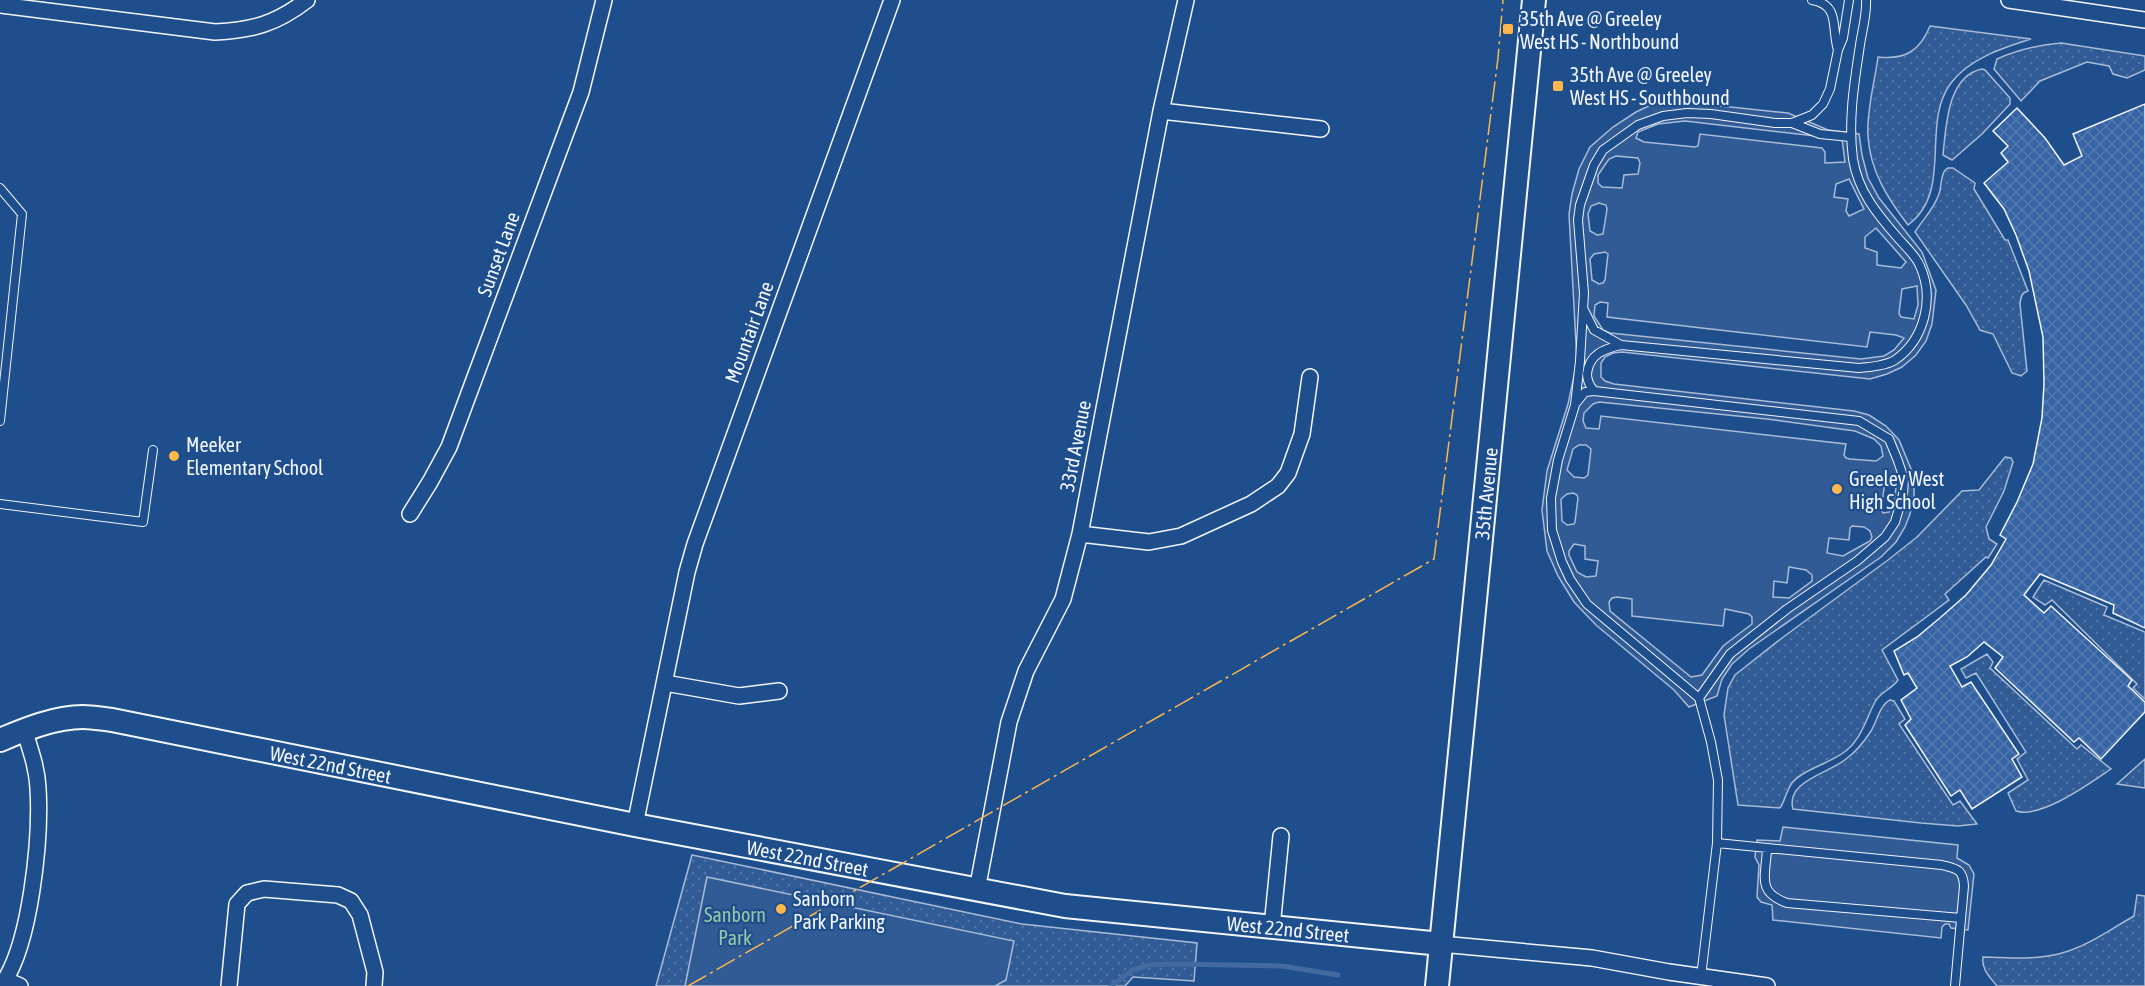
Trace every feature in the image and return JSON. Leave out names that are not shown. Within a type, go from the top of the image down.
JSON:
[{"type":"street","points":[[0,5],[215,32],[246,31],[270,23],[307,0]]},
{"type":"street","name":"Sunset Lane","points":[[410,514],[449,447],[581,92],[604,0]]},
{"type":"street","name":"Mountair Lane","points":[[635,825],[695,544],[892,0]]},
{"type":"street","name":"33rd Avenue","points":[[977,890],[1009,722],[1026,671],[1063,599],[1080,534],[1161,111],[1186,0]]},
{"type":"street","name":"35th Avenue","points":[[1437,986],[1534,0]]},
{"type":"street","points":[[2009,0],[2145,20]]},
{"type":"street","points":[[1161,111],[1321,129]]},
{"type":"street","points":[[1080,534],[1149,542],[1181,536],[1251,504],[1278,486],[1288,473],[1302,434],[1310,377]]},
{"type":"street","points":[[665,683],[739,696],[779,691]]},
{"type":"street","name":"West 22nd Street","points":[[0,740],[24,729],[63,719],[83,717],[112,720],[635,825],[1065,906],[1592,958],[1700,982],[1767,986]]},
{"type":"street","points":[[9,984],[22,936],[39,843],[35,763],[24,729]]},
{"type":"street","points":[[1272,927],[1281,836]]},
{"type":"street","points":[[229,986],[237,904],[247,893],[264,889],[338,896],[351,902],[360,915],[375,972],[374,986]]},
{"type":"lane","points":[[1812,0],[1824,3],[1830,9],[1834,18],[1834,37],[1838,50]]},
{"type":"lane","points":[[1792,123],[1812,115],[1823,104],[1830,89],[1838,50],[1843,38],[1849,0]]},
{"type":"lane","points":[[1594,391],[1587,380],[1592,358],[1605,349],[1621,345],[1859,368],[1893,361],[1912,345],[1922,328],[1927,305],[1925,282],[1920,265],[1868,201],[1855,171],[1850,137],[1852,99],[1866,0]]},
{"type":"lane","points":[[1575,405],[1583,307],[1578,220],[1580,205],[1594,165],[1603,150],[1638,125],[1664,116],[1687,113],[1792,123],[1820,134],[1850,137]]},
{"type":"lane","points":[[0,188],[22,214],[0,421]]},
{"type":"lane","points":[[1583,307],[1594,330],[1621,345]]},
{"type":"lane","points":[[1699,698],[1730,654],[1787,609],[1857,561],[1885,537],[1895,522],[1903,495],[1904,479],[1898,461],[1888,439],[1859,421],[1594,391],[1581,394],[1575,405],[1558,460],[1551,498],[1552,530],[1562,562],[1570,579],[1587,604],[1699,698],[1711,742],[1718,780],[1717,843],[1708,933],[1700,982]]},
{"type":"lane","points":[[0,504],[143,522],[153,450]]},
{"type":"lane","points":[[1717,843],[1942,865],[1957,870],[1964,876],[1964,886],[1955,986]]},
{"type":"lane","points":[[1767,848],[1765,884],[1767,892],[1774,898],[1787,903],[1961,918]]},
{"type":"green space","points":[[1930,26],[2031,39],[1977,60],[1951,83],[1942,99],[1938,118],[1934,176],[1930,194],[1922,211],[1908,225],[1887,195],[1876,173],[1869,149],[1868,118],[1878,57],[1896,57],[1910,52],[1921,42]]},
{"type":"green space","points":[[2061,43],[2145,56],[2145,70],[2127,78],[2113,74],[2109,66],[2087,62],[2040,81],[2021,101],[1994,69],[1997,59],[2028,48]]},
{"type":"green space","points":[[1982,69],[2010,98],[2010,104],[1982,134],[1952,160],[1943,155],[1950,104],[1962,81],[1970,74]]},
{"type":"green space","points":[[1948,168],[1953,168],[1975,183],[1974,189],[2005,240],[2008,240],[2028,291],[2021,297],[2020,304],[2027,371],[2021,376],[2012,373],[1993,334],[1980,330],[1966,305],[1915,232],[1937,199],[1942,176]]},
{"type":"green space","points":[[2005,457],[2011,458],[2013,462],[2004,491],[1986,527],[1989,539],[1997,544],[1988,558],[1986,557],[1945,594],[1949,600],[1882,650],[1898,680],[1877,699],[1856,739],[1841,755],[1797,778],[1790,786],[1780,808],[1738,805],[1724,715],[1728,688],[1735,675],[1917,537],[1962,491],[1979,490]]},
{"type":"green space","points":[[2044,580],[2107,607],[2104,615],[2145,632],[2145,699],[2133,688],[2137,684],[2052,600],[2045,605],[2033,597]]},
{"type":"green space","points":[[1987,654],[1993,662],[1990,668],[2077,749],[2081,745],[2111,769],[2052,805],[2026,812],[2016,811],[2008,793],[2028,780],[2017,759],[2026,752],[1976,673],[1966,678],[1961,669]]},
{"type":"green space","points":[[1890,700],[1894,701],[1905,719],[1899,724],[1953,805],[1960,801],[1977,824],[1958,826],[1921,823],[1793,809],[1792,799],[1796,791],[1810,779],[1839,764],[1854,753],[1873,727],[1881,709]]},
{"type":"green space","points":[[2145,759],[2145,788],[2117,784]]},
{"type":"green space","name":"Sanborn Park","points":[[692,855],[1022,924],[1197,943],[1194,981],[1133,977],[1125,986],[656,986]]},
{"type":"green space","points":[[2137,895],[2145,896],[2145,986],[1997,986],[1985,969],[1983,957],[2042,957],[2072,950],[2090,942],[2134,916]]},
{"type":"shaded area","points":[[1674,101],[1788,113],[1828,130],[1859,134],[1868,178],[1879,198],[1922,252],[1936,290],[1932,324],[1926,341],[1916,355],[1902,367],[1870,379],[1622,352],[1605,357],[1601,363],[1601,377],[1614,384],[1854,411],[1869,415],[1886,426],[1899,440],[1914,476],[1914,495],[1910,514],[1896,542],[1881,557],[1749,649],[1732,664],[1722,679],[1717,696],[1689,707],[1674,690],[1596,625],[1574,602],[1558,576],[1547,551],[1542,510],[1547,471],[1568,404],[1577,362],[1569,214],[1579,169],[1590,147],[1613,127],[1657,102]],"holes":[[[1685,121],[1842,139],[1845,162],[1825,163],[1825,152],[1822,148],[1700,134],[1698,146],[1695,147],[1644,142],[1636,138],[1638,132],[1658,124]],[[1616,156],[1638,158],[1640,163],[1638,174],[1624,175],[1622,188],[1602,187],[1598,183],[1598,175],[1609,159]],[[1849,179],[1864,209],[1849,216],[1846,211],[1848,199],[1834,197],[1836,184]],[[1599,203],[1606,205],[1603,234],[1597,235],[1590,231],[1588,214],[1591,206]],[[1876,228],[1906,262],[1901,268],[1877,265],[1877,252],[1865,248],[1865,237]],[[1605,252],[1608,254],[1605,280],[1599,284],[1592,280],[1590,259],[1594,254]],[[1917,286],[1918,305],[1914,319],[1901,317],[1899,313],[1902,289]],[[1600,302],[1608,303],[1607,317],[1867,347],[1870,332],[1904,338],[1894,350],[1884,356],[1861,359],[1610,333],[1603,330],[1594,316],[1595,305]],[[1599,402],[1767,419],[1855,431],[1874,439],[1881,446],[1883,456],[1876,461],[1846,458],[1844,455],[1846,444],[1601,416],[1599,429],[1586,428],[1583,421],[1584,413],[1593,404]],[[1579,445],[1586,445],[1591,449],[1588,475],[1584,478],[1574,477],[1567,470],[1573,449]],[[1890,480],[1896,487],[1894,504],[1889,512],[1883,513],[1881,508],[1885,483]],[[1573,493],[1578,498],[1575,522],[1567,525],[1562,521],[1561,499]],[[1852,526],[1864,527],[1870,531],[1872,537],[1870,541],[1843,556],[1827,553],[1829,538],[1849,540]],[[1574,544],[1585,546],[1585,559],[1598,561],[1596,576],[1586,577],[1577,572],[1569,555]],[[1789,567],[1806,570],[1812,575],[1812,581],[1789,598],[1773,597],[1774,581],[1787,583]],[[1617,597],[1632,599],[1632,616],[1723,626],[1725,609],[1749,614],[1752,617],[1752,624],[1723,646],[1702,675],[1691,677],[1610,611],[1609,602],[1612,598]]]},
{"type":"shaded area","points":[[1783,827],[1958,845],[1957,858],[1969,865],[1974,874],[1968,930],[1951,928],[1949,924],[1945,924],[1942,927],[1941,938],[1773,920],[1772,905],[1761,902],[1757,897],[1759,865],[1755,857],[1757,840],[1780,841]]},
{"type":"shaded area","name":"Sanborn Park Parking","points":[[707,877],[1014,941],[1006,980],[995,986],[685,986]]},
{"type":"building","points":[[2145,104],[2145,628],[2113,613],[2114,605],[2040,574],[2024,595],[2044,613],[2051,606],[2132,680],[2128,686],[2145,702],[2145,712],[2101,759],[2079,738],[2074,742],[1995,668],[2003,657],[1984,642],[1967,657],[1950,666],[1962,687],[1971,682],[2019,754],[2012,759],[2022,777],[1972,809],[1960,790],[1951,796],[1905,725],[1911,719],[1901,700],[1917,688],[1908,673],[1904,675],[1894,651],[1917,637],[1966,595],[1991,565],[2006,539],[2000,535],[2033,464],[2042,418],[2043,337],[2029,271],[2004,209],[1984,183],[2008,162],[2001,153],[2008,146],[1993,131],[2017,108],[2045,138],[2064,165],[2082,156],[2073,134]]},
{"type":"waterway","points":[[1111,986],[1132,970],[1150,965],[1282,966],[1338,975]]},
{"type":"power","points":[[688,986],[1434,559],[1498,58],[1503,0]]},
{"type":"place","name":"35th Ave @ Greeley West HS - Northbound","points":[[1508,29]]},
{"type":"place","name":"35th Ave @ Greeley West HS - Southbound","points":[[1558,86]]},
{"type":"place","name":"Meeker Elementary School","points":[[174,456]]},
{"type":"place","name":"Greeley West High School","points":[[1837,489]]},
{"type":"place","name":"Sanborn Park Parking","points":[[781,909]]}]
